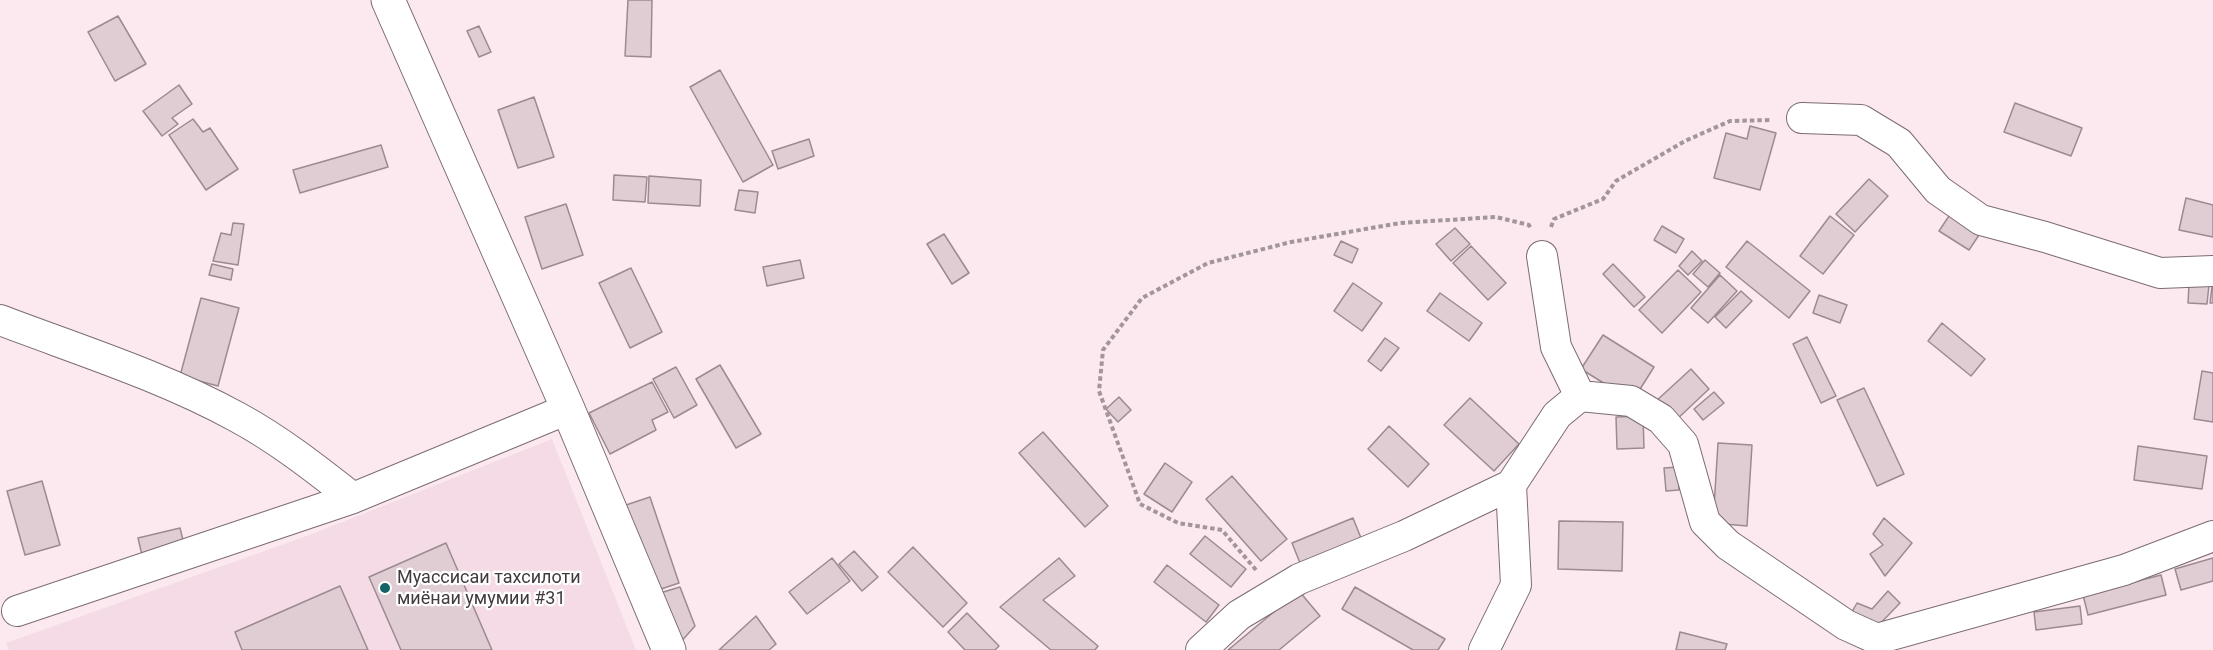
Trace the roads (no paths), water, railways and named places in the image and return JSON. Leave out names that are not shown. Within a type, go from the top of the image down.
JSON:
[{"type":"street","points":[[396,4],[669,650]]},
{"type":"street","points":[[1802,118],[1861,120],[1899,143],[1938,190],[1981,220],[2045,237],[2160,273],[2213,271]]},
{"type":"street","points":[[1542,256],[1557,347],[1580,396]]},
{"type":"street","points":[[0,320],[154,378],[238,417],[302,458],[353,498]]},
{"type":"street","points":[[1201,650],[1239,615],[1299,579],[1404,536],[1510,485],[1557,415],[1580,396],[1631,401],[1661,419],[1683,444],[1705,522],[1728,545],[1846,625],[1877,639],[2124,570],[2213,536]]},
{"type":"street","points":[[17,611],[353,498],[568,409]]},
{"type":"street","points":[[1484,650],[1515,585],[1510,485]]},
{"type":"place","name":"Муассисаи тахсилоти миёнаи умумии #31","points":[[385,588]]}]
